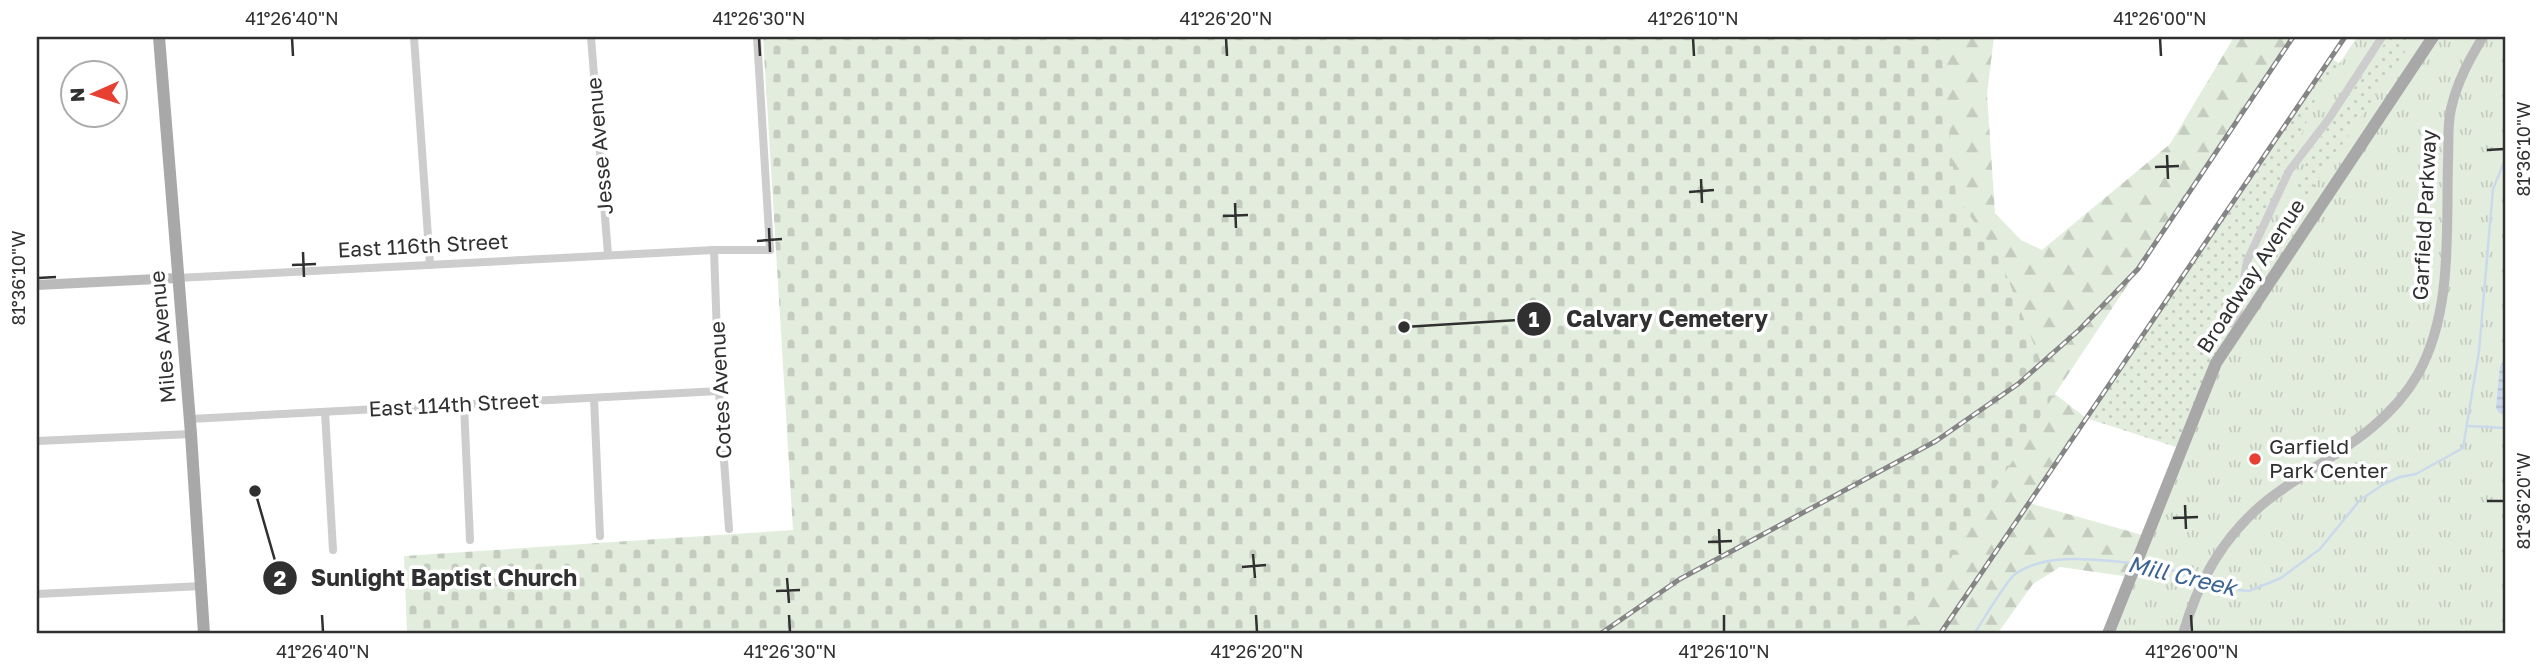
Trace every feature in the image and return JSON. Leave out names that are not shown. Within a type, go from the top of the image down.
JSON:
[{"type":"main road","name":"Miles Avenue","points":[[159,37],[205,634]]},
{"type":"main road","name":"Broadway Avenue","points":[[2108,634],[2216,363],[2433,37]]},
{"type":"street","points":[[414,37],[430,265]]},
{"type":"street","name":"Jesse Avenue","points":[[591,37],[608,255]]},
{"type":"street","name":"East 116th Street","points":[[37,285],[608,255],[770,250],[757,37]]},
{"type":"street","points":[[2234,335],[2247,261],[2289,170],[2328,120],[2382,37]]},
{"type":"street","name":"Garfield Parkway","points":[[2183,634],[2199,587],[2229,536],[2269,499],[2355,443],[2391,411],[2418,374],[2434,332],[2444,292],[2450,111],[2463,69],[2483,37]]},
{"type":"street","name":"Cotes Avenue","points":[[714,250],[719,391],[729,529]]},
{"type":"street","name":"East 114th Street","points":[[190,419],[719,391]]},
{"type":"street","points":[[594,398],[600,536]]},
{"type":"street","points":[[464,405],[470,540]]},
{"type":"street","points":[[326,412],[333,550]]},
{"type":"street","points":[[37,442],[191,434]]},
{"type":"street","points":[[37,594],[202,586]]},
{"type":"green space","points":[[763,37],[1940,37],[1956,196],[2000,259],[2054,395],[1903,634],[407,634],[404,556],[793,530]]},
{"type":"green space","points":[[1923,37],[1994,37],[1987,94],[1995,213],[2021,240],[2042,250],[2170,144],[2234,37],[2293,37],[2055,394],[2086,418],[2029,503],[2146,536],[2130,577],[2060,567],[2033,584],[1997,634],[1761,634],[1936,212]]},
{"type":"green space","points":[[2357,37],[2389,37],[2310,153],[2276,242],[2415,37],[2506,37],[2506,634],[2107,634],[2315,100]]},
{"type":"green space","points":[[2382,37],[2506,37],[2182,449],[2086,418],[2331,58],[2357,75]]},
{"type":"water","points":[[2506,357],[2506,416],[2496,408],[2500,366]]},
{"type":"waterway","name":"Mill Creek","points":[[2207,582],[2228,589],[2249,591],[2281,578],[2320,549],[2360,500],[2384,484],[2416,474],[2463,448],[2479,351],[2493,189],[2505,160]]},
{"type":"waterway","points":[[2468,426],[2506,428]]},
{"type":"waterway","name":"Mill Creek","points":[[1974,634],[2010,579],[2027,567],[2072,559],[2133,563]]},
{"type":"waterway","name":"Mill Creek","points":[[2139,564],[2160,566],[2200,580]]},
{"type":"railway","points":[[1600,634],[1680,579],[1936,441],[2018,384],[2079,330],[2138,269],[2293,37]]},
{"type":"railway","points":[[1940,634],[2345,37]]},
{"type":"place","name":"Calvary Cemetery","points":[[1404,327]]},
{"type":"place","name":"Garfield Park Center","points":[[2255,459]]},
{"type":"place","name":"Sunlight Baptist Church","points":[[255,491]]}]
